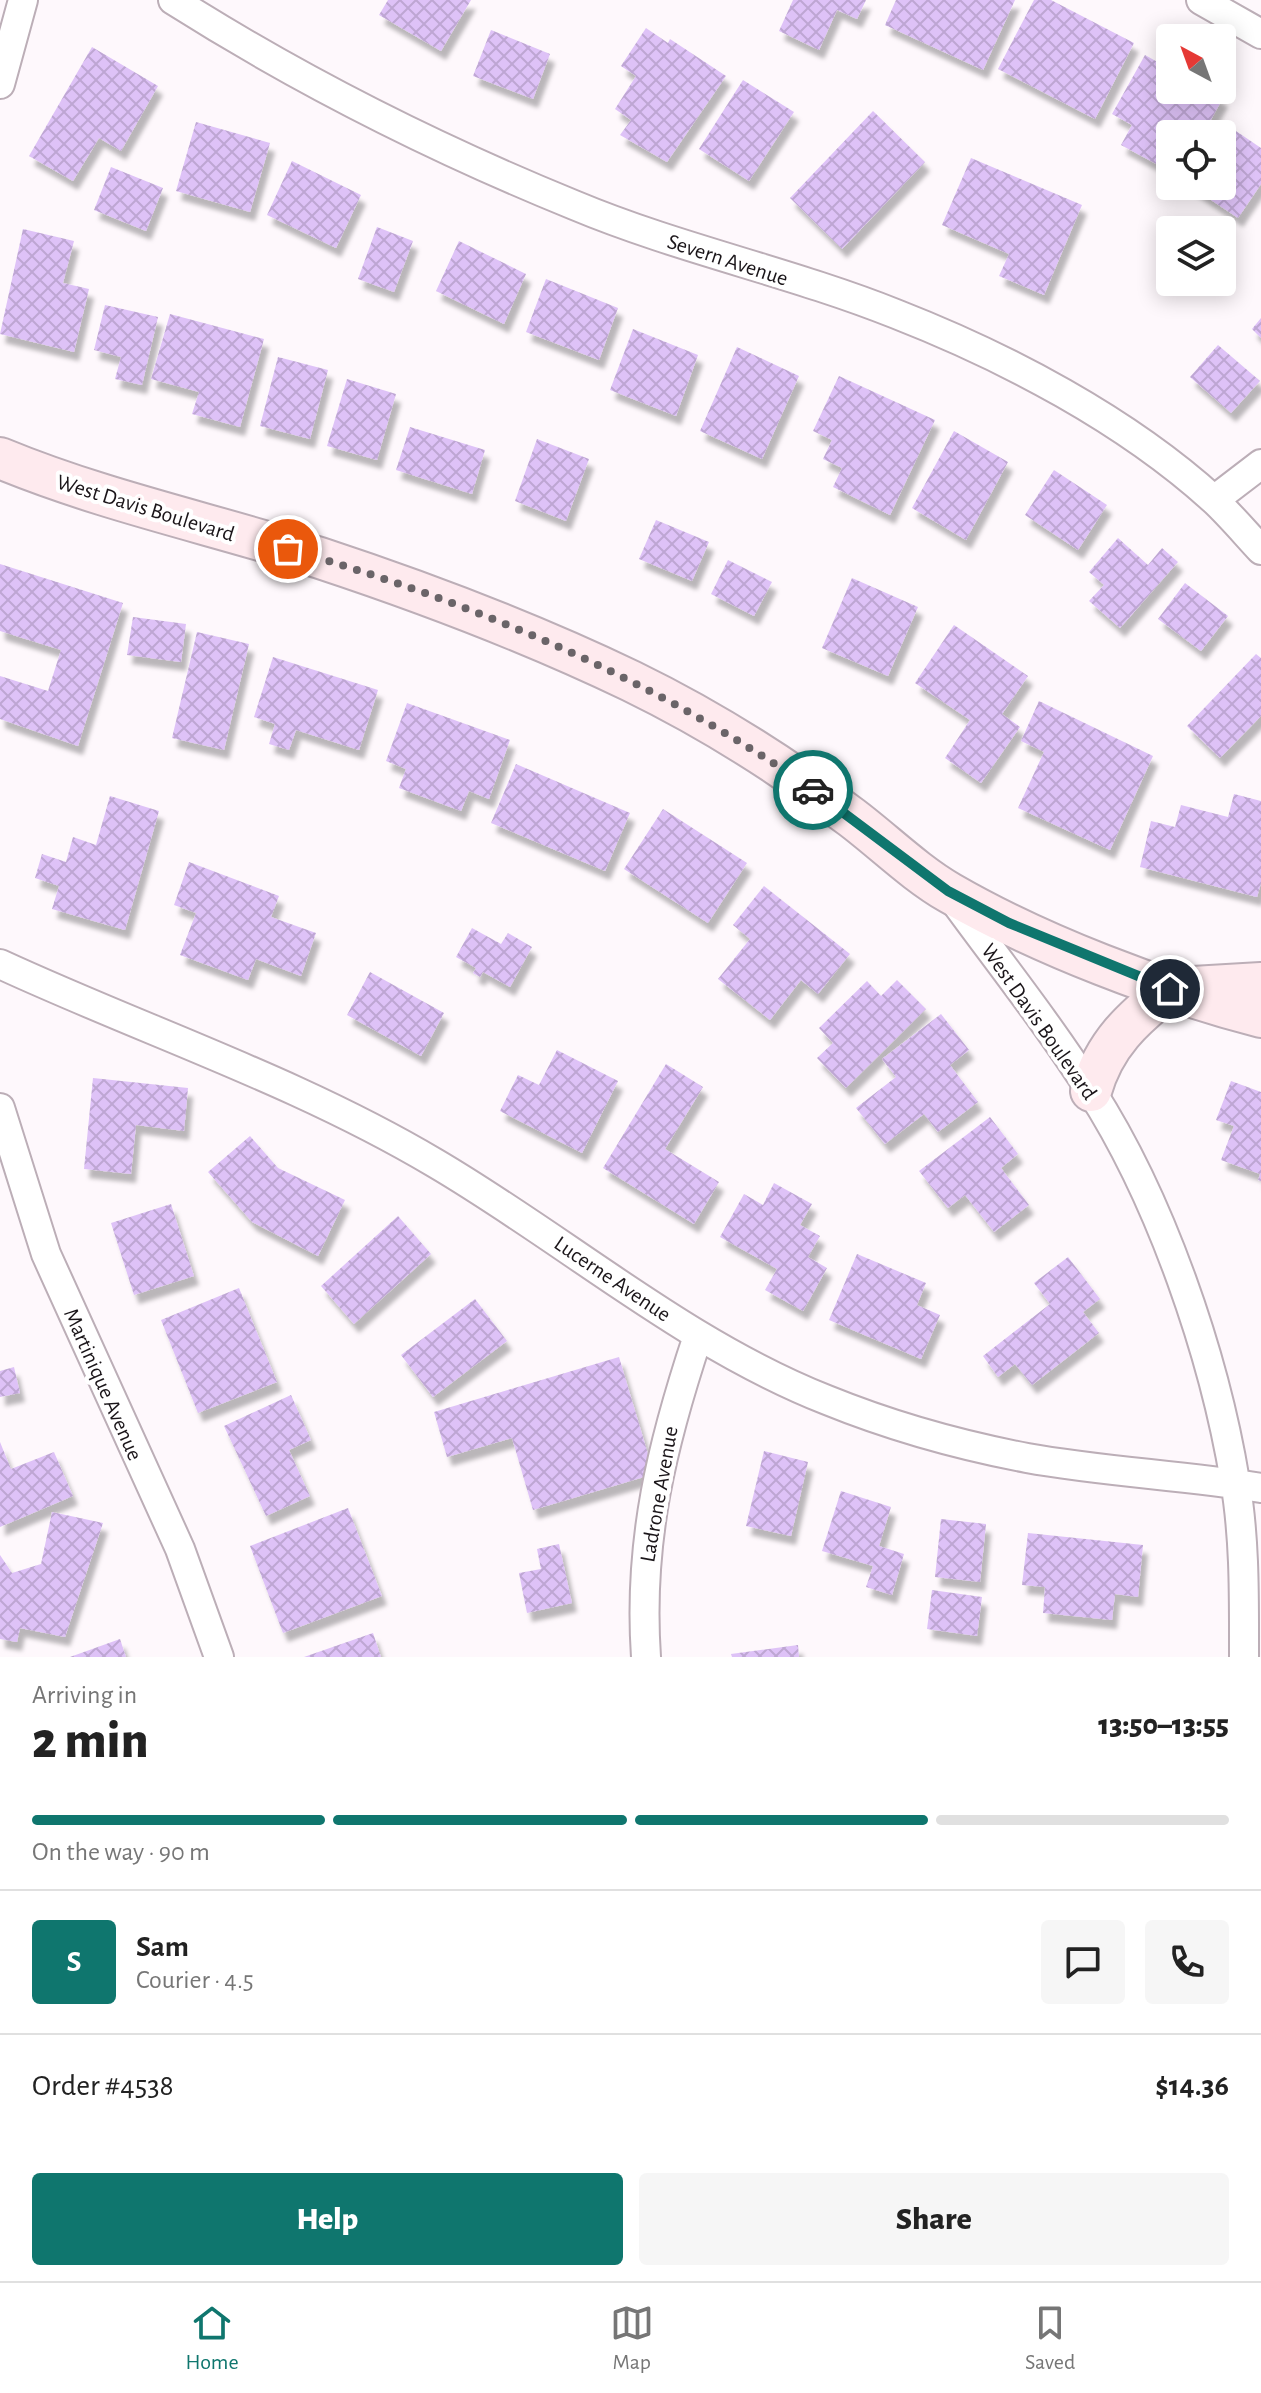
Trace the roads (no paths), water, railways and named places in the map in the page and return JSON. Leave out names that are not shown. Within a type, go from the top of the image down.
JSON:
[{"type":"street","points":[[0,84],[23,0]]},
{"type":"street","name":"Severn Avenue","points":[[173,0],[336,97],[574,206],[682,245],[894,313],[979,349],[1061,392],[1137,442],[1214,500],[1261,550]]},
{"type":"street","points":[[1201,0],[1261,34]]},
{"type":"street","name":"West Davis Boulevard","points":[[0,458],[109,499],[331,562],[569,651],[661,696],[754,749],[848,814],[948,891],[1091,1091],[1123,1147],[1167,1244],[1248,1486],[1241,1533],[1244,1657]]},
{"type":"street","points":[[1214,500],[1261,464]]},
{"type":"street","points":[[948,891],[1009,923],[1170,989],[1261,1017]]},
{"type":"street","name":"Lucerne Avenue","points":[[0,964],[346,1113],[524,1218],[698,1336],[823,1399],[964,1444],[1030,1458],[1248,1486]]},
{"type":"street","points":[[1091,1091],[1097,1072],[1116,1037],[1170,989],[1261,983]]},
{"type":"street","name":"Martinique Avenue","points":[[0,1108],[46,1254],[180,1549],[219,1657]]},
{"type":"street","name":"Ladrone Avenue","points":[[646,1657],[645,1558],[655,1486],[672,1414],[698,1336]]}]
